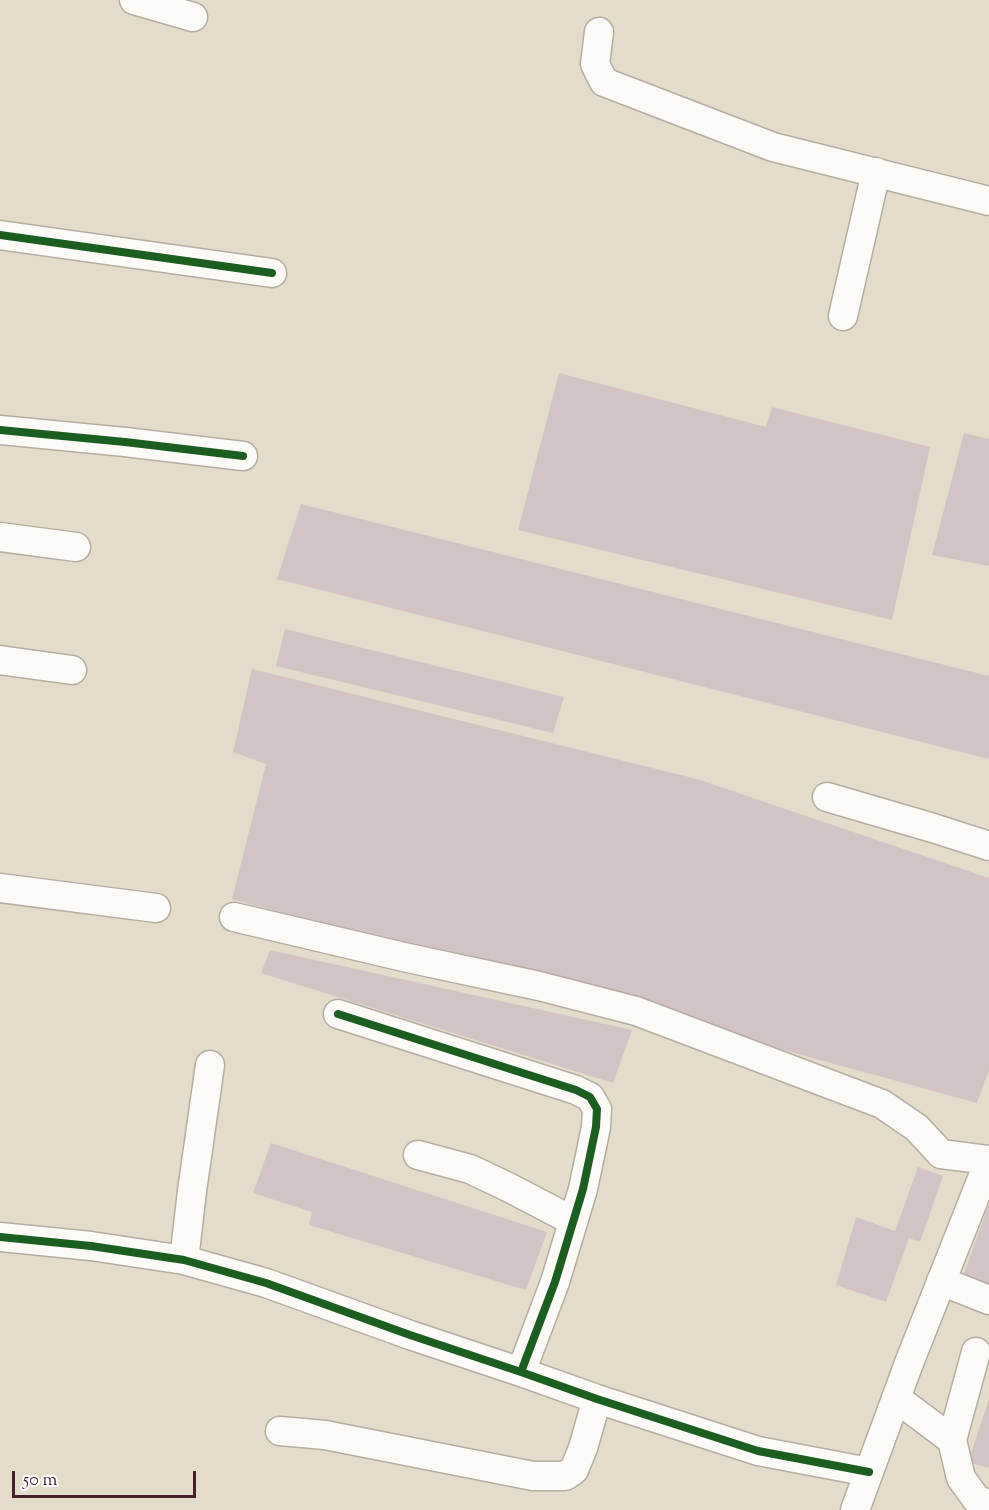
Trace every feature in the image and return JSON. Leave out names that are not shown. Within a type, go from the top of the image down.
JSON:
[{"type":"street","points":[[134,0],[193,17]]},
{"type":"street","points":[[599,32],[595,64],[604,82],[773,147],[989,201]]},
{"type":"street","points":[[843,316],[876,172]]},
{"type":"street","points":[[0,235],[272,273]]},
{"type":"street","points":[[0,430],[243,456]]},
{"type":"street","points":[[0,537],[76,547]]},
{"type":"street","points":[[0,660],[72,670]]},
{"type":"street","points":[[827,797],[989,846]]},
{"type":"street","points":[[0,888],[156,908]]},
{"type":"street","points":[[234,917],[538,986],[636,1011],[882,1104],[917,1128],[941,1154],[989,1161],[896,1398],[855,1510]]},
{"type":"street","points":[[338,1014],[576,1090],[590,1097],[597,1109],[596,1127],[583,1189],[555,1282],[521,1371]]},
{"type":"street","points":[[171,1258],[192,1191],[210,1065]]},
{"type":"street","points":[[418,1155],[470,1169],[573,1221]]},
{"type":"street","points":[[0,1237],[91,1246],[171,1258],[266,1283],[597,1399],[758,1451],[869,1472]]},
{"type":"street","points":[[941,1281],[989,1300]]},
{"type":"street","points":[[976,1352],[952,1440],[961,1478],[977,1500],[989,1504]]},
{"type":"street","points":[[896,1398],[952,1440]]},
{"type":"street","points":[[280,1431],[324,1435],[533,1476],[565,1476],[574,1470],[597,1399]]},
{"type":"building","points":[[559,373],[766,427],[772,407],[930,447],[892,620],[518,530]]},
{"type":"building","points":[[964,433],[989,439],[989,566],[932,555]]},
{"type":"building","points":[[301,504],[989,676],[989,759],[277,579]]},
{"type":"building","points":[[285,629],[564,697],[553,733],[276,666]]},
{"type":"building","points":[[252,669],[697,779],[989,878],[989,1070],[977,1103],[232,899],[266,764],[233,752]]},
{"type":"building","points":[[270,950],[632,1030],[613,1083],[261,973]]},
{"type":"building","points":[[271,1143],[547,1232],[526,1290],[309,1225],[312,1212],[253,1193]]},
{"type":"building","points":[[918,1167],[943,1176],[920,1242],[909,1238],[886,1302],[836,1285],[856,1217],[895,1231]]},
{"type":"building","points":[[989,1204],[989,1286],[962,1279]]},
{"type":"building","points":[[989,1399],[989,1468],[968,1462]]},
{"type":"cycle path","points":[[0,235],[272,273]]},
{"type":"cycle path","points":[[0,430],[243,456]]},
{"type":"cycle path","points":[[338,1014],[576,1090],[590,1097],[597,1109],[596,1127],[583,1189],[555,1282],[521,1372]]},
{"type":"cycle path","points":[[0,1237],[91,1246],[184,1260],[266,1283],[597,1399],[758,1451],[869,1472]]}]
